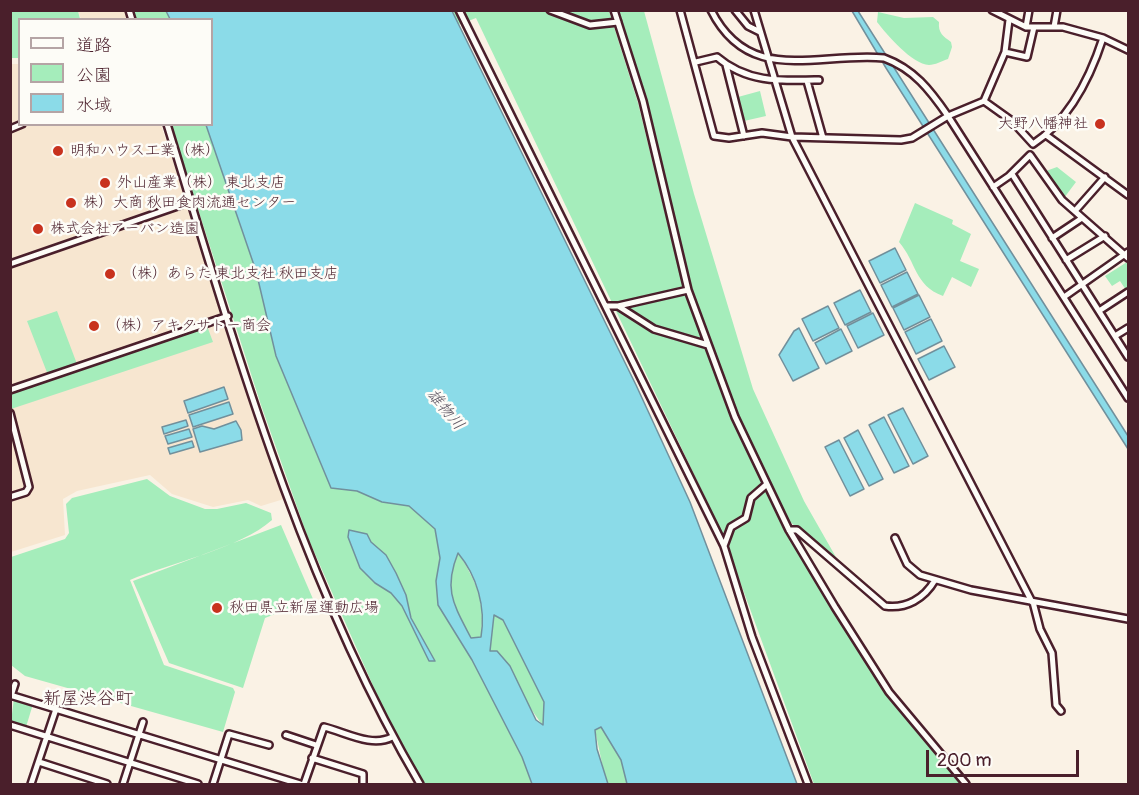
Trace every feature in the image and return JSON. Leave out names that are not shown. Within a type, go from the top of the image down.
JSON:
[{"type":"street","points":[[459,10],[724,546],[752,637],[808,784]]},
{"type":"street","points":[[550,10],[590,25],[618,22]]},
{"type":"street","points":[[614,10],[643,100],[688,290],[735,417],[789,530],[889,692],[966,784]]},
{"type":"street","points":[[680,10],[696,62],[714,136],[729,138],[762,133],[792,137],[901,140],[912,138],[948,116],[984,101],[1005,52],[1010,20]]},
{"type":"street","points":[[711,10],[720,29],[730,40],[741,48],[770,61],[866,57],[899,64],[917,76],[948,116],[1128,398]]},
{"type":"street","points":[[735,10],[748,26],[760,32]]},
{"type":"street","points":[[754,10],[792,137],[1032,602],[1040,629],[1052,653],[1056,705],[1060,711]]},
{"type":"street","points":[[992,10],[1026,27],[1063,27],[1102,38],[1128,50]]},
{"type":"street","points":[[1026,27],[1029,10]]},
{"type":"street","points":[[1054,27],[1057,10]]},
{"type":"street","points":[[1005,52],[1027,57],[1035,27]]},
{"type":"street","points":[[984,101],[1012,121],[1033,144],[1046,135],[1088,81],[1102,38]]},
{"type":"street","points":[[696,62],[717,57],[726,65],[749,77],[776,81],[819,80]]},
{"type":"street","points":[[726,65],[744,136]]},
{"type":"street","points":[[807,81],[823,138]]},
{"type":"street","points":[[168,126],[280,474],[340,627],[392,737],[420,784]]},
{"type":"street","points":[[1046,135],[1128,195]]},
{"type":"street","points":[[993,187],[1012,174],[1030,155],[1062,200],[1127,255],[1064,297]]},
{"type":"street","points":[[1012,174],[1128,357]]},
{"type":"street","points":[[1075,211],[1105,177]]},
{"type":"street","points":[[10,264],[192,201]]},
{"type":"street","points":[[1052,238],[1083,218]]},
{"type":"street","points":[[1066,260],[1105,236]]},
{"type":"street","points":[[607,306],[618,306],[688,290]]},
{"type":"street","points":[[1099,310],[1128,292]]},
{"type":"street","points":[[618,306],[654,329],[708,345]]},
{"type":"street","points":[[10,390],[228,316]]},
{"type":"street","points":[[1115,336],[1128,328]]},
{"type":"street","points":[[10,413],[29,481],[26,492],[10,497]]},
{"type":"street","points":[[724,546],[731,527],[746,518],[751,498],[767,484]]},
{"type":"street","points":[[789,530],[797,530],[885,606],[897,608],[921,597],[935,580]]},
{"type":"street","points":[[895,538],[907,564],[920,575],[1032,602],[1128,619]]},
{"type":"street","points":[[15,684],[11,696],[302,784],[324,727],[369,741],[386,741],[392,737]]},
{"type":"street","points":[[32,784],[56,709]]},
{"type":"street","points":[[123,784],[143,722]]},
{"type":"street","points":[[10,724],[198,784]]},
{"type":"street","points":[[213,784],[229,734],[269,745]]},
{"type":"street","points":[[286,735],[316,745]]},
{"type":"street","points":[[312,758],[363,774],[363,784]]},
{"type":"street","points":[[39,762],[107,784]]},
{"type":"shaded area","points":[[78,11],[125,11],[128,18],[81,18]]},
{"type":"shaded area","points":[[10,64],[18,64],[18,126],[161,126],[284,499],[261,506],[248,500],[213,507],[172,494],[150,475],[77,491],[63,499],[65,535],[11,552]]},
{"type":"green space","points":[[10,11],[78,11],[80,18],[18,18],[18,58],[11,58]]},
{"type":"green space","points":[[132,11],[166,11],[170,18],[135,18]]},
{"type":"green space","points":[[452,11],[609,11],[638,103],[684,291],[731,419],[785,532],[887,695],[960,784],[814,784],[723,535],[476,18],[458,25]]},
{"type":"green space","points":[[616,11],[644,11],[694,194],[753,389],[804,501],[841,566],[788,520],[744,429],[717,363],[690,290],[644,100]]},
{"type":"green space","points":[[878,12],[904,18],[933,17],[939,22],[942,34],[951,42],[952,47],[948,59],[929,65],[915,60],[900,48],[877,22]]},
{"type":"green space","points":[[760,91],[766,116],[744,121],[738,97]]},
{"type":"green space","points":[[171,126],[207,126],[256,271],[276,356],[331,487],[357,491],[382,502],[409,506],[435,529],[440,558],[436,581],[438,605],[472,660],[522,757],[532,784],[424,784],[393,731],[308,538],[261,405]]},
{"type":"green space","points":[[1057,167],[1076,182],[1064,198],[1046,171]]},
{"type":"green space","points":[[915,203],[953,220],[952,224],[971,234],[960,261],[979,269],[971,287],[952,277],[943,296],[926,286],[921,280],[899,242]]},
{"type":"green space","points":[[1127,262],[1128,289],[1126,290],[1120,281],[1112,286],[1105,276]]},
{"type":"green space","points":[[57,311],[77,364],[48,375],[27,321]]},
{"type":"green space","points":[[207,326],[213,342],[11,409],[11,394]]},
{"type":"green space","points":[[147,479],[170,496],[205,509],[246,503],[271,513],[272,520],[242,539],[130,580],[164,665],[233,688],[235,692],[223,732],[25,676],[11,665],[11,557],[65,539],[69,533],[66,504],[72,498]]},
{"type":"green space","name":"秋田県立新屋運動広場","points":[[281,525],[313,599],[265,618],[243,688],[169,663],[133,581]]},
{"type":"green space","points":[[458,552],[478,592],[482,612],[481,637],[471,638],[452,597],[451,577]]},
{"type":"green space","points":[[494,615],[503,620],[544,702],[543,726],[490,651]]},
{"type":"green space","points":[[14,698],[33,704],[26,727],[11,722]]},
{"type":"green space","points":[[601,727],[621,760],[627,784],[608,784],[606,782],[595,730]]},
{"type":"water","name":"雄物川","points":[[166,11],[452,11],[636,385],[690,502],[797,784],[627,784],[621,760],[601,727],[595,730],[597,749],[608,784],[532,784],[522,757],[472,660],[438,605],[436,581],[440,558],[435,529],[409,506],[382,502],[357,491],[331,488],[276,356],[256,271],[206,126],[213,126],[213,18],[170,18]],"holes":[[[458,553],[475,582],[481,603],[481,637],[471,638],[452,597],[451,577]],[[494,615],[503,620],[544,702],[543,725],[536,720],[510,666],[497,651],[490,651]]]},
{"type":"water","points":[[852,11],[858,11],[1128,436],[1128,449],[886,68]]},
{"type":"water","points":[[895,248],[906,270],[880,283],[869,261]]},
{"type":"water","points":[[907,272],[918,294],[892,307],[881,285]]},
{"type":"water","points":[[860,290],[871,312],[845,325],[834,303]]},
{"type":"water","points":[[919,295],[930,317],[904,330],[893,308]]},
{"type":"water","points":[[828,306],[839,328],[813,341],[802,319]]},
{"type":"water","points":[[873,313],[884,335],[858,348],[847,326]]},
{"type":"water","points":[[931,319],[942,341],[916,354],[905,332]]},
{"type":"water","points":[[799,328],[819,368],[793,381],[779,355],[794,331]]},
{"type":"water","points":[[841,329],[852,351],[826,364],[815,343]]},
{"type":"water","points":[[944,346],[955,367],[929,380],[918,359]]},
{"type":"water","points":[[224,387],[228,399],[188,413],[184,401]]},
{"type":"water","points":[[229,402],[233,414],[193,427],[189,415]]},
{"type":"water","points":[[903,408],[928,456],[913,464],[888,415]]},
{"type":"water","points":[[884,417],[909,466],[894,473],[869,425]]},
{"type":"water","points":[[186,420],[188,426],[164,434],[162,427]]},
{"type":"water","points":[[236,421],[241,430],[242,440],[200,452],[193,429],[202,426],[214,429]]},
{"type":"water","points":[[189,429],[192,437],[168,444],[165,436]]},
{"type":"water","points":[[858,430],[883,479],[869,486],[844,438]]},
{"type":"water","points":[[839,440],[864,489],[850,496],[825,447]]},
{"type":"water","points":[[192,441],[194,447],[170,454],[168,448]]},
{"type":"water","points":[[349,530],[367,534],[371,542],[386,555],[406,595],[411,618],[435,661],[429,661],[402,606],[391,593],[375,583],[360,568],[348,537]]},
{"type":"place","name":"大野八幡神社","points":[[1100,124]]},
{"type":"place","name":"明和ハウス工業（株）","points":[[58,151]]},
{"type":"place","name":"外山産業（株） 東北支店","points":[[105,183]]},
{"type":"place","name":"株）大商 秋田食肉流通センター","points":[[71,203]]},
{"type":"place","name":"株式会社アーバン造園","points":[[38,229]]},
{"type":"place","name":"（株）あらた 東北支社 秋田支店","points":[[110,274]]},
{"type":"place","name":"（株）アキタサトー商会","points":[[94,326]]},
{"type":"place","name":"秋田県立新屋運動広場","points":[[217,608]]},
{"type":"district","name":"新屋渋谷町","points":[[88,699]]}]
